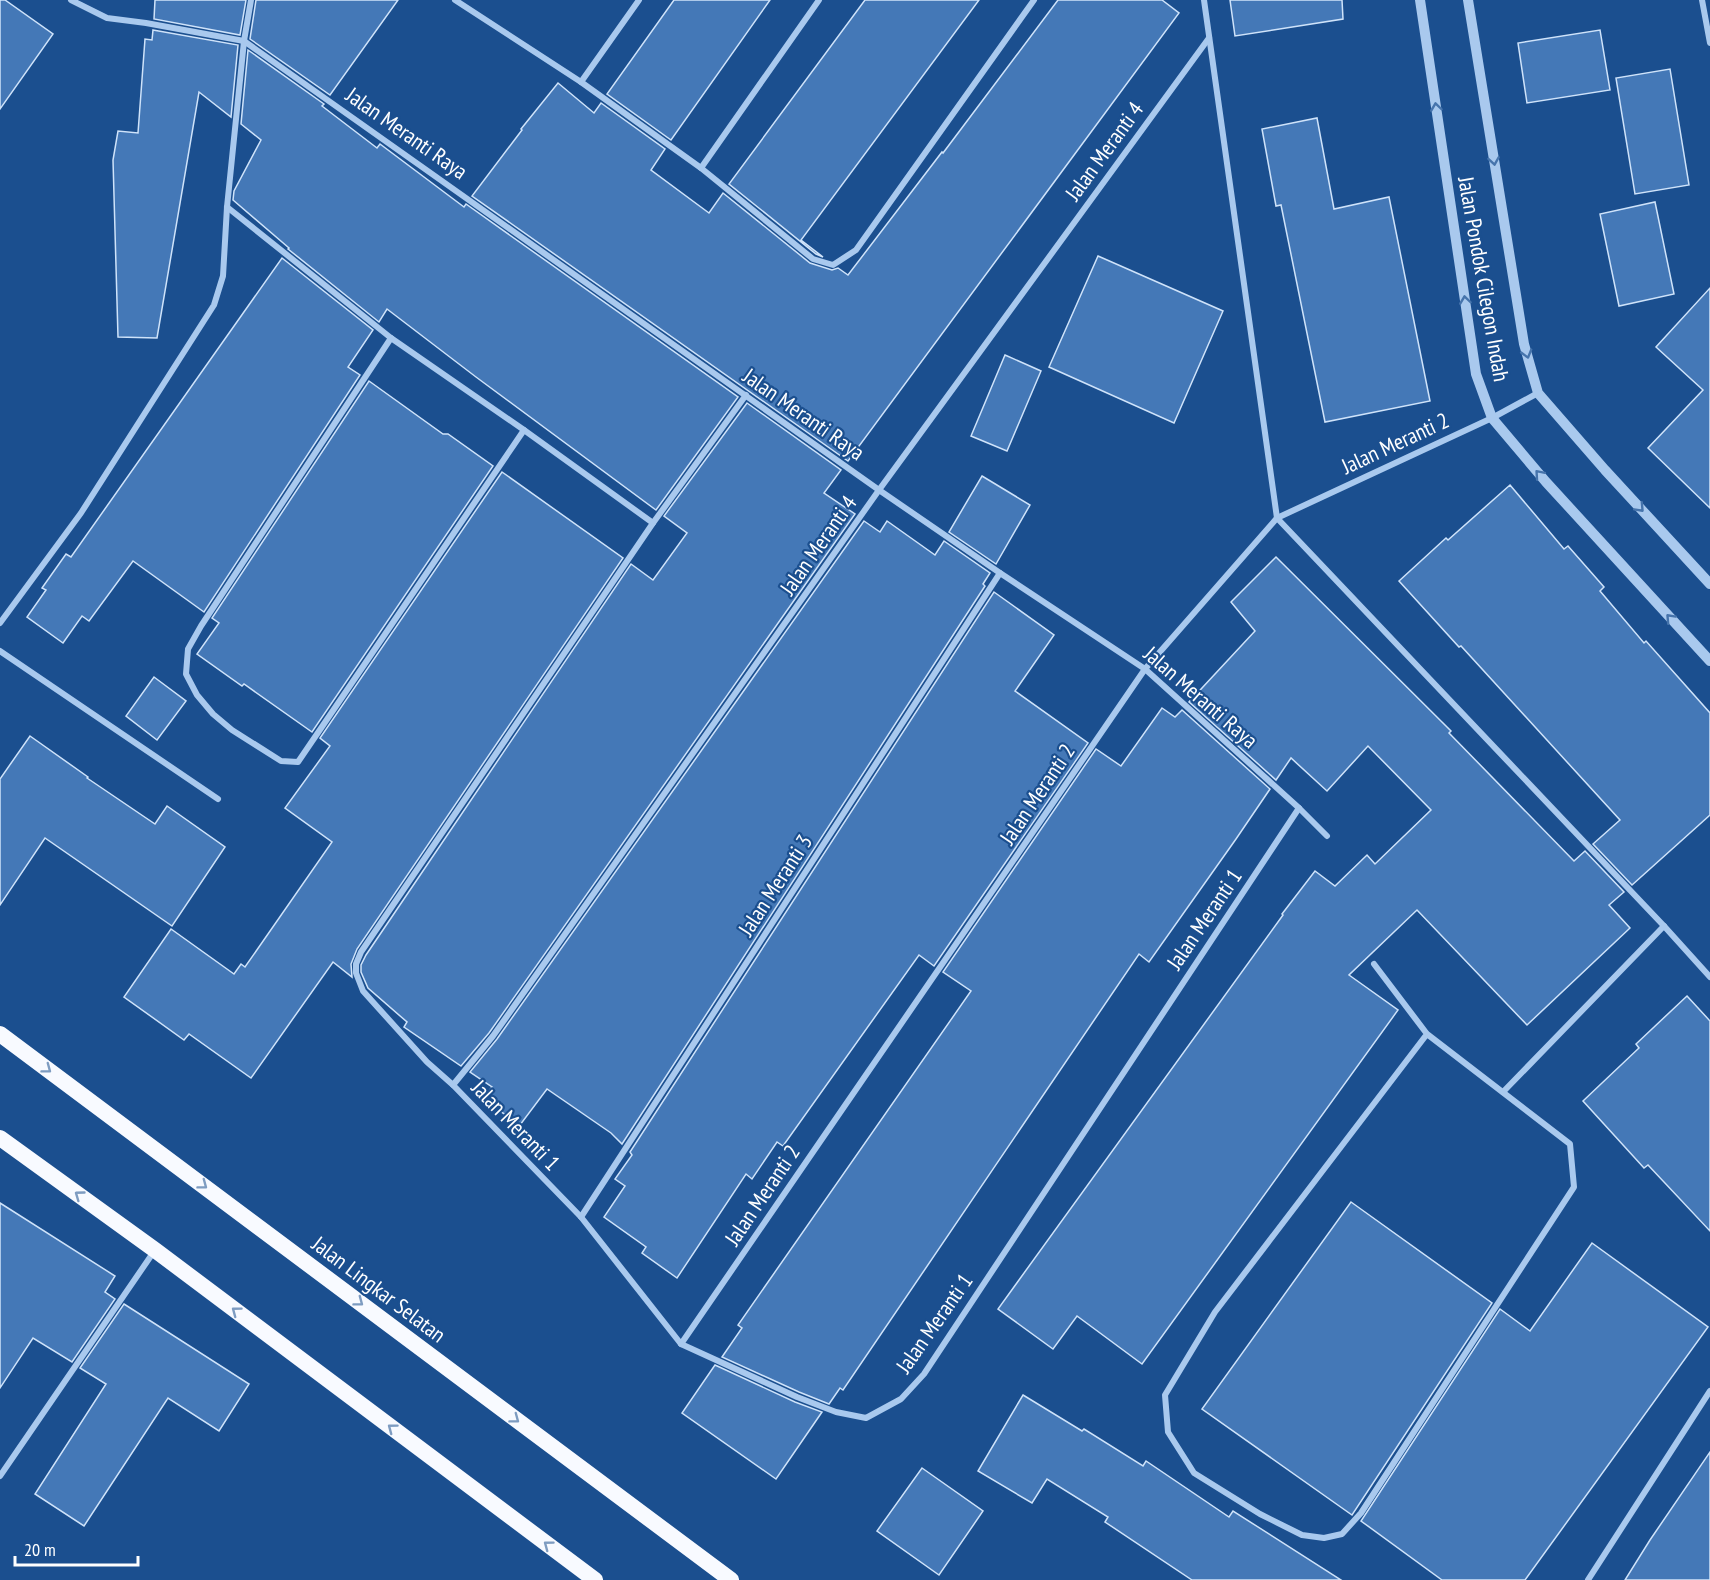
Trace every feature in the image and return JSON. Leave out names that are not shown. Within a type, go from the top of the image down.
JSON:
[{"type":"highway","name":"Jalan Lingkar Selatan","points":[[0,1034],[731,1580]]},
{"type":"highway","points":[[0,1138],[155,1250],[595,1580]]},
{"type":"street","points":[[71,0],[107,18],[244,40]]},
{"type":"street","points":[[0,623],[81,513],[214,305],[223,276],[227,207],[244,40],[251,0]]},
{"type":"street","points":[[455,0],[581,81],[701,168],[813,259],[833,265],[856,250],[1034,0]]},
{"type":"street","points":[[581,81],[639,0]]},
{"type":"street","points":[[701,168],[819,0]]},
{"type":"street","points":[[1204,0],[1278,518],[1710,977]]},
{"type":"street","name":"Jalan Pondok Cilegon Indah","points":[[1420,0],[1476,374],[1492,418],[1546,482],[1710,661]]},
{"type":"street","name":"Jalan Pondok Cilegon Indah","points":[[1468,0],[1524,344],[1538,393],[1710,584]]},
{"type":"street","points":[[1702,0],[1710,43]]},
{"type":"street","name":"Jalan Meranti 4","points":[[453,1085],[493,1036],[548,960],[879,490],[1209,38]]},
{"type":"street","name":"Jalan Meranti Raya","points":[[244,40],[879,490],[1145,669],[1327,836]]},
{"type":"street","points":[[227,207],[391,338],[653,523]]},
{"type":"street","points":[[391,338],[188,649],[186,674],[197,695],[213,714],[232,730],[281,761],[298,762],[524,430]]},
{"type":"street","name":"Jalan Meranti 2","points":[[681,1344],[1145,669],[1278,518],[1492,418],[1538,393]]},
{"type":"street","name":"Jalan Meranti 1","points":[[746,394],[653,523],[361,952],[356,964],[356,973],[363,991],[427,1062],[453,1085],[581,1217],[681,1344],[836,1412],[866,1418],[901,1399],[924,1374],[1299,808]]},
{"type":"street","name":"Jalan Meranti 3","points":[[581,1217],[1000,573]]},
{"type":"street","points":[[0,651],[218,799]]},
{"type":"street","points":[[1503,1092],[1664,926]]},
{"type":"street","points":[[1374,964],[1427,1034],[1570,1144],[1574,1187],[1361,1513],[1342,1534],[1324,1538],[1302,1535],[1260,1514],[1194,1473],[1168,1432],[1165,1395],[1215,1312],[1427,1034]]},
{"type":"street","points":[[0,1476],[155,1250]]},
{"type":"street","points":[[1588,1580],[1710,1391]]},
{"type":"building","points":[[0,0],[5,0],[53,34],[0,109]]},
{"type":"building","points":[[155,0],[246,0],[240,35],[154,19]]},
{"type":"building","points":[[256,0],[398,0],[330,95],[250,39]]},
{"type":"building","points":[[674,0],[770,0],[671,140],[607,94]]},
{"type":"building","points":[[865,0],[979,0],[801,240],[823,257],[816,254],[729,184]]},
{"type":"building","points":[[1058,0],[1162,0],[1179,13],[848,461],[472,196],[558,83],[594,113],[601,103],[665,149],[651,170],[709,213],[723,193],[810,263],[832,270],[838,268],[848,275]]},
{"type":"building","points":[[1230,0],[1342,0],[1343,19],[1235,36]]},
{"type":"building","points":[[153,30],[238,45],[231,117],[199,92],[157,338],[118,337],[113,160],[118,131],[138,133],[145,39],[152,40]]},
{"type":"building","points":[[1600,30],[1610,90],[1527,103],[1518,43]]},
{"type":"building","points":[[248,50],[324,104],[322,106],[377,148],[380,144],[464,207],[466,204],[738,397],[656,510],[387,309],[379,322],[288,249],[233,200],[234,191],[261,140],[241,124]]},
{"type":"building","points":[[1670,69],[1689,185],[1635,194],[1616,78]]},
{"type":"building","points":[[1317,118],[1334,209],[1389,197],[1430,401],[1325,422],[1281,205],[1276,206],[1262,129]]},
{"type":"building","points":[[1655,202],[1674,294],[1619,306],[1600,214]]},
{"type":"building","points":[[1098,256],[1223,311],[1174,423],[1049,367]]},
{"type":"building","points":[[282,258],[373,330],[348,367],[360,375],[204,612],[133,561],[89,621],[82,616],[63,643],[27,617],[46,590],[42,588],[66,554],[71,557]]},
{"type":"building","points":[[1710,288],[1710,508],[1648,448],[1703,390],[1656,347]]},
{"type":"building","points":[[1005,355],[1041,371],[1007,451],[971,436]]},
{"type":"building","points":[[369,381],[443,434],[448,434],[493,466],[312,732],[197,654],[219,623],[212,618]]},
{"type":"building","points":[[747,403],[841,470],[824,493],[855,514],[489,1033],[461,1066],[404,1027],[407,1022],[368,988],[361,972],[361,965],[631,564],[653,580],[687,533],[664,516]]},
{"type":"building","points":[[502,472],[623,558],[357,949],[351,964],[352,977],[333,962],[251,1078],[189,1034],[184,1040],[124,997],[171,929],[234,974],[241,964],[245,967],[332,842],[285,808],[330,746],[320,738]]},
{"type":"building","points":[[982,476],[1030,505],[996,564],[949,532]]},
{"type":"building","points":[[1510,485],[1564,549],[1568,546],[1604,587],[1600,591],[1644,643],[1646,641],[1710,713],[1710,815],[1632,885],[1593,844],[1620,820],[1399,581]]},
{"type":"building","points":[[864,521],[880,532],[887,521],[935,555],[944,541],[990,573],[983,584],[985,586],[622,1144],[611,1133],[547,1089],[520,1125],[483,1099],[492,1087],[470,1072],[497,1039]]},
{"type":"building","points":[[1276,557],[1451,731],[1449,733],[1574,861],[1585,851],[1624,892],[1609,905],[1630,928],[1527,1025],[1417,910],[1349,975],[1398,1010],[1142,1364],[1077,1316],[1053,1349],[998,1309],[1315,871],[1335,886],[1367,855],[1375,864],[1431,810],[1368,746],[1327,791],[1291,758],[1276,780],[1189,702],[1255,631],[1231,602]]},
{"type":"building","points":[[994,592],[1054,635],[1015,691],[1088,743],[934,966],[919,955],[783,1146],[777,1142],[752,1179],[746,1174],[677,1278],[642,1253],[646,1247],[604,1217],[625,1186],[615,1179],[632,1155],[630,1152]]},
{"type":"building","points":[[154,677],[186,701],[157,740],[126,716]]},
{"type":"building","points":[[1162,708],[1175,717],[1182,710],[1270,789],[1149,962],[1139,954],[843,1390],[840,1388],[829,1404],[722,1357],[742,1328],[738,1325],[971,991],[943,972],[1096,749],[1121,766]]},
{"type":"building","points":[[30,736],[155,824],[167,806],[225,847],[172,926],[45,838],[0,905],[0,779]]},
{"type":"building","points":[[1687,996],[1710,1021],[1710,1231],[1648,1165],[1644,1168],[1583,1101],[1639,1048],[1636,1044]]},
{"type":"building","points":[[1351,1202],[1492,1303],[1352,1515],[1202,1409]]},
{"type":"building","points":[[0,1203],[115,1276],[105,1292],[115,1299],[72,1362],[33,1338],[0,1388]]},
{"type":"building","points":[[1592,1243],[1708,1327],[1525,1580],[1442,1580],[1361,1521],[1500,1309],[1530,1331]]},
{"type":"building","points":[[124,1304],[249,1384],[219,1431],[168,1398],[84,1526],[35,1494],[106,1384],[80,1368]]},
{"type":"building","points":[[715,1365],[822,1412],[776,1479],[682,1413]]},
{"type":"building","points":[[1023,1395],[1082,1431],[1084,1429],[1143,1466],[1146,1461],[1229,1517],[1233,1511],[1341,1580],[1192,1580],[1105,1522],[1108,1517],[1047,1479],[1032,1503],[978,1471]]},
{"type":"building","points":[[1710,1452],[1710,1580],[1625,1580],[1650,1540]]},
{"type":"building","points":[[922,1468],[983,1511],[939,1575],[877,1531]]}]
